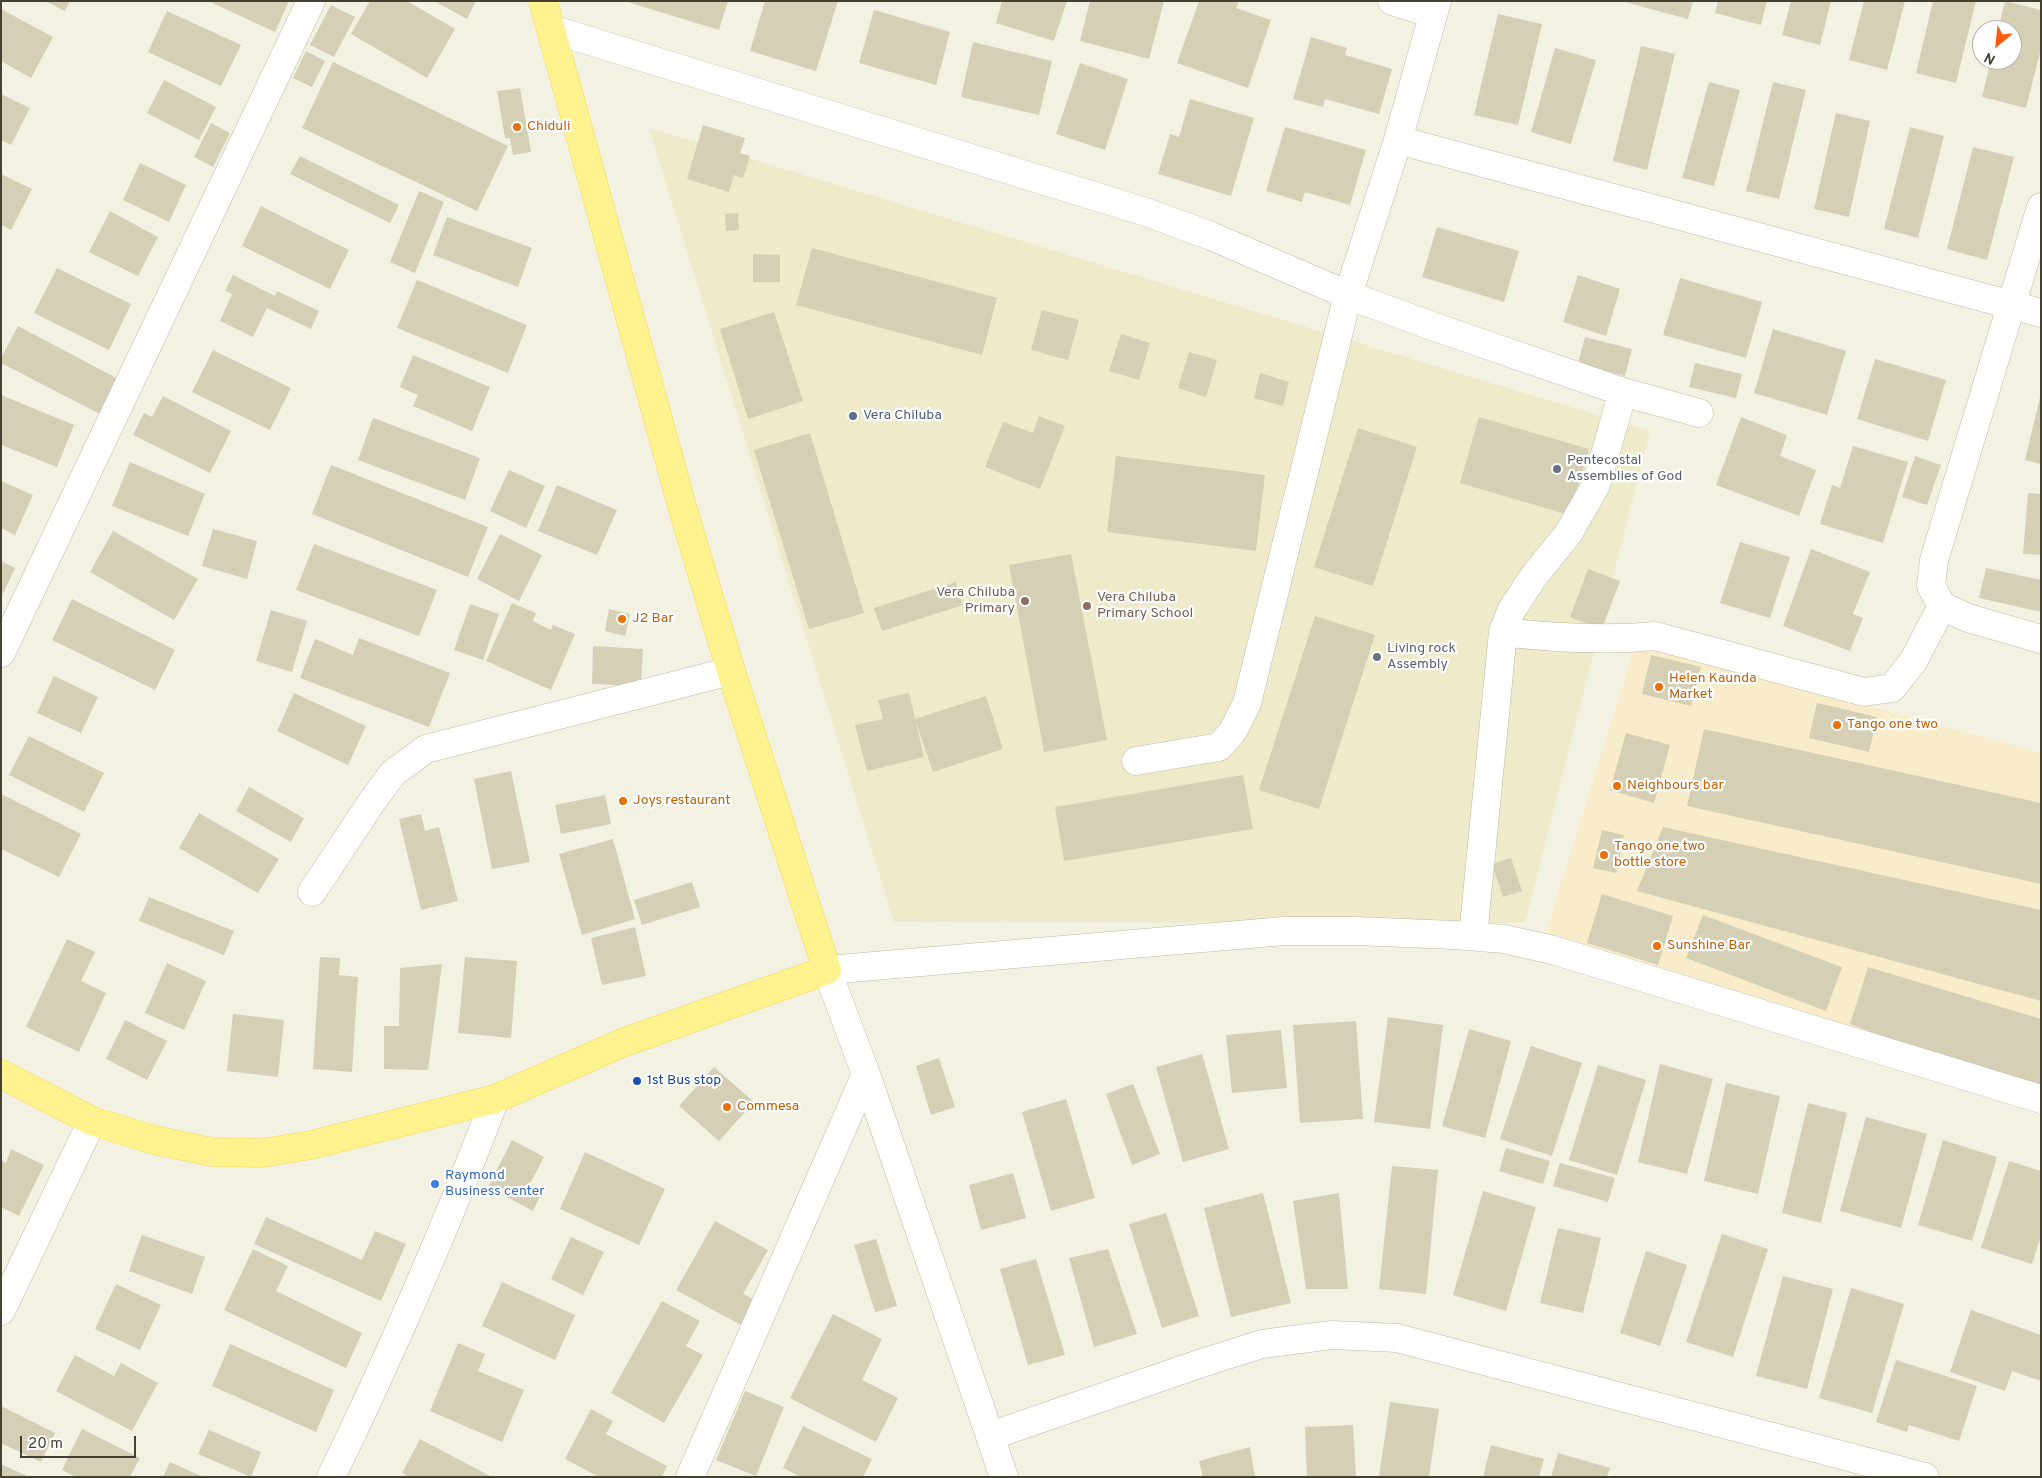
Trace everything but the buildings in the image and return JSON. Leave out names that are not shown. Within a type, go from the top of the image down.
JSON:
[{"type":"main road","points":[[1,1074],[92,1120],[154,1140],[212,1152],[262,1153],[311,1145],[495,1099],[622,1043],[827,970],[731,671],[682,506],[543,1]]},
{"type":"street","points":[[1,654],[311,1]]},
{"type":"street","points":[[1136,761],[1220,747],[1233,731],[1249,693],[1348,295],[1398,140],[1435,8],[1392,1]]},
{"type":"street","points":[[551,30],[1146,212],[1211,236],[1348,295],[1623,392],[1699,414]]},
{"type":"street","points":[[1398,140],[2041,313]]},
{"type":"street","points":[[2041,207],[1934,560],[1931,586],[1942,606],[1968,618],[2041,639]]},
{"type":"street","points":[[1472,936],[1503,632],[1511,611],[1534,576],[1568,534],[1596,485],[1623,392]]},
{"type":"street","points":[[1503,632],[1567,639],[1655,636],[1864,692],[1892,688],[1914,660],[1942,606]]},
{"type":"street","points":[[312,892],[370,803],[393,773],[426,749],[731,671]]},
{"type":"street","points":[[1004,1477],[866,1074],[827,970],[1285,931],[1356,931],[1504,939],[1553,950],[2041,1099]]},
{"type":"street","points":[[690,1477],[866,1074]]},
{"type":"street","points":[[331,1477],[361,1415],[453,1206],[495,1099]]},
{"type":"street","points":[[1,1311],[92,1120]]},
{"type":"street","points":[[990,1436],[1262,1344],[1332,1335],[1398,1338],[1925,1477]]},
{"type":"shaded area","name":"Vera Chiluba Primary School","points":[[649,128],[1650,431],[1525,923],[894,922]]},
{"type":"shaded area","name":"Helen Kaunda Market","points":[[1636,643],[2041,753],[2041,1109],[1539,955]]},
{"type":"place","name":"Chiduli","points":[[517,127]]},
{"type":"place","name":"Vera Chiluba","points":[[853,416]]},
{"type":"place","name":"Pentecostal Assemblies of God","points":[[1557,469]]},
{"type":"place","name":"Vera Chiluba Primary","points":[[1025,601]]},
{"type":"place","name":"Vera Chiluba Primary School","points":[[1087,606]]},
{"type":"place","name":"J2 Bar","points":[[622,619]]},
{"type":"place","name":"Living rock Assembly","points":[[1377,657]]},
{"type":"place","name":"Helen Kaunda Market","points":[[1659,687]]},
{"type":"place","name":"Tango one two","points":[[1837,725]]},
{"type":"place","name":"Neighbours bar","points":[[1617,786]]},
{"type":"place","name":"Joys restaurant","points":[[623,801]]},
{"type":"place","name":"Tango one two bottle store","points":[[1604,855]]},
{"type":"place","name":"Sunshine Bar","points":[[1657,946]]},
{"type":"place","name":"1st Bus stop","points":[[637,1081]]},
{"type":"place","name":"Commesa","points":[[727,1107]]},
{"type":"place","name":"Raymond Business center","points":[[435,1184]]}]
